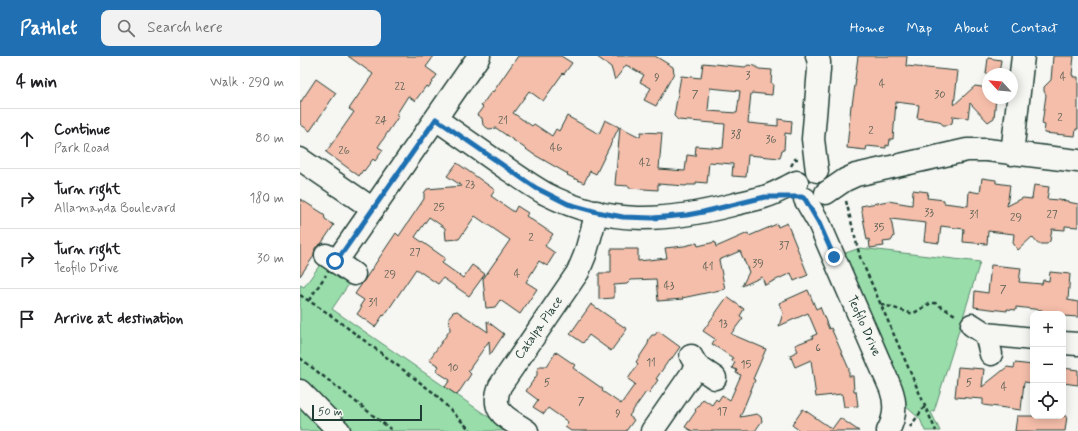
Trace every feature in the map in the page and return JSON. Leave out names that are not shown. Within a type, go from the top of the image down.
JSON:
[{"type":"street","points":[[338,263],[373,209],[479,56]]},
{"type":"street","points":[[815,187],[813,139],[819,69],[817,56]]},
{"type":"street","points":[[1012,154],[1023,56]]},
{"type":"street","points":[[436,119],[536,188],[568,204],[618,217],[670,217],[703,212],[815,187],[856,175],[967,150],[987,150],[1078,161]]},
{"type":"street","points":[[300,159],[373,209]]},
{"type":"street","name":"Teofilo Drive","points":[[815,187],[819,223],[894,396],[894,413],[888,431]]},
{"type":"street","name":"Catalpa Place","points":[[527,431],[501,413],[497,407],[497,394],[500,386],[578,272],[585,255],[597,212]]},
{"type":"street","points":[[983,338],[1030,339]]},
{"type":"street","points":[[1066,343],[1078,344]]},
{"type":"street","points":[[652,431],[694,361],[716,378]]},
{"type":"street","points":[[300,391],[339,431]]},
{"type":"path","points":[[815,187],[860,257],[936,431]]},
{"type":"path","points":[[309,300],[338,263]]},
{"type":"path","points":[[300,295],[329,314],[434,393],[471,431]]},
{"type":"path","points":[[881,304],[914,313],[931,303],[936,303],[983,338]]},
{"type":"path","points":[[300,358],[393,431]]},
{"type":"path","points":[[908,431],[925,406]]},
{"type":"green space","points":[[860,248],[980,262],[934,411],[931,412],[940,431],[925,431],[920,419],[894,396],[834,257]]},
{"type":"green space","points":[[322,262],[351,281],[332,309],[509,431],[300,431],[300,285],[304,287]]},
{"type":"building","points":[[348,56],[434,56],[426,67],[437,75],[428,88],[426,86],[415,101],[408,96],[396,115],[398,117],[378,147],[383,150],[375,161],[373,159],[359,176],[326,152],[354,112],[349,109],[373,74]]},
{"type":"building","points":[[518,56],[561,56],[572,63],[543,101],[529,91],[513,113],[532,126],[534,124],[552,136],[556,129],[559,131],[567,116],[599,134],[605,120],[619,127],[596,174],[590,171],[584,183],[567,175],[568,174],[533,154],[496,128],[489,129],[483,125],[482,118],[477,115],[483,107],[481,106],[492,91],[493,92]]},
{"type":"building","points":[[596,56],[655,56],[673,67],[674,73],[656,106],[644,100],[651,88],[640,82],[644,75],[626,65],[615,80],[611,67]]},
{"type":"building","points":[[858,56],[907,56],[906,66],[958,71],[954,105],[975,86],[982,87],[982,104],[995,104],[994,118],[988,122],[970,103],[968,118],[953,116],[952,123],[943,125],[939,121],[917,118],[919,105],[896,102],[893,139],[890,139],[889,146],[886,145],[886,148],[867,146],[866,150],[847,148]]},
{"type":"building","points":[[1053,56],[1074,56],[1072,75],[1073,77],[1078,77],[1078,129],[1076,129],[1075,136],[1044,133],[1045,125],[1042,124],[1046,95],[1044,87],[1051,80]]},
{"type":"building","points":[[988,58],[1001,60],[1000,68],[987,68]]},
{"type":"building","points":[[703,63],[745,67],[748,65],[755,66],[759,69],[772,70],[772,95],[751,93],[748,123],[778,126],[778,119],[792,121],[791,134],[785,133],[784,150],[782,150],[780,158],[748,155],[746,177],[732,176],[733,164],[709,162],[707,183],[696,182],[696,185],[686,186],[658,184],[658,190],[629,188],[629,186],[615,185],[620,127],[640,137],[641,132],[662,133],[659,169],[685,171],[687,155],[695,156],[696,146],[723,148],[725,124],[678,120],[674,116],[681,76],[701,78]],"holes":[[[710,88],[740,91],[737,113],[708,111]]]},
{"type":"building","points":[[316,79],[336,93],[310,131],[300,124],[300,103]]},
{"type":"building","points":[[457,163],[495,190],[491,196],[514,212],[517,206],[528,213],[526,216],[553,234],[545,246],[555,253],[547,266],[539,261],[526,282],[537,289],[520,314],[500,300],[495,307],[486,308],[483,279],[510,240],[475,216],[459,239],[446,240],[445,228],[429,217],[415,237],[445,258],[442,263],[463,278],[472,265],[485,274],[469,296],[443,278],[438,284],[416,269],[375,327],[357,314],[362,307],[360,306],[364,300],[355,294],[396,233],[399,236],[424,199],[424,193],[427,189],[462,186],[447,176]]},
{"type":"building","points":[[982,178],[996,180],[996,183],[1010,185],[1007,206],[1023,198],[1032,199],[1034,185],[1049,187],[1047,199],[1068,201],[1078,204],[1078,227],[1065,226],[1065,230],[1052,229],[1050,241],[1047,244],[1038,244],[1032,237],[1018,250],[1013,243],[1014,234],[988,231],[987,244],[963,242],[964,229],[941,226],[939,243],[924,241],[926,223],[891,219],[894,236],[891,241],[883,242],[884,246],[870,248],[869,239],[867,240],[861,206],[888,201],[912,205],[913,190],[928,192],[927,198],[944,200],[944,203],[968,206],[969,191],[980,193]]},
{"type":"building","points":[[300,199],[324,214],[325,219],[334,225],[321,244],[315,248],[314,256],[300,276]]},
{"type":"building","points":[[787,223],[808,275],[794,281],[791,273],[765,285],[762,277],[742,286],[749,272],[740,251],[719,260],[725,289],[682,298],[683,299],[658,301],[656,279],[631,280],[627,284],[614,285],[614,298],[599,299],[599,273],[611,273],[611,249],[638,249],[638,261],[667,258],[665,248],[697,243],[698,246],[715,242],[716,247],[748,233],[749,236],[777,224],[778,227]]},
{"type":"building","points":[[991,265],[1021,268],[1019,282],[1042,284],[1043,280],[1049,281],[1050,272],[1070,274],[1068,300],[1078,302],[1078,317],[1066,316],[1066,311],[1042,311],[1016,307],[1016,310],[1007,309],[1007,311],[974,307],[975,291],[988,293]]},
{"type":"building","points":[[808,290],[816,309],[820,307],[829,329],[831,328],[849,369],[849,376],[853,376],[854,391],[856,391],[858,406],[844,407],[842,394],[816,397],[811,360],[795,367],[790,355],[798,351],[795,345],[813,338],[812,336],[817,334],[808,313],[779,326],[783,313],[779,303]]},
{"type":"building","points":[[727,297],[744,309],[740,316],[743,318],[731,334],[766,349],[753,379],[755,380],[740,417],[757,414],[761,417],[762,421],[755,431],[692,431],[685,427],[703,399],[712,405],[716,399],[718,401],[722,395],[730,400],[741,375],[736,373],[737,370],[732,368],[735,362],[732,361],[733,358],[712,344],[715,339],[703,331]]},
{"type":"building","points":[[591,304],[627,329],[611,351],[589,335],[583,343],[570,334]]},
{"type":"building","points":[[457,311],[488,332],[487,321],[504,334],[490,355],[489,341],[468,371],[471,374],[457,395],[445,387],[450,380],[436,371],[439,366],[429,360],[450,330],[449,317],[453,312]]},
{"type":"building","points":[[658,331],[680,347],[656,379],[658,380],[649,393],[646,392],[629,416],[634,420],[626,431],[571,431],[565,427],[568,422],[548,408],[544,414],[533,407],[538,400],[526,391],[537,375],[537,370],[540,366],[547,366],[556,352],[575,365],[573,368],[621,404],[635,384],[628,379],[638,364],[636,362],[648,344],[649,339]]},
{"type":"building","points":[[1015,363],[1030,365],[1030,383],[1024,382],[1021,410],[983,405],[983,399],[955,397],[958,367],[984,369],[982,387],[1007,367],[1014,368]]},
{"type":"building","points":[[1066,368],[1078,370],[1078,385],[1066,383]]},
{"type":"building","points":[[803,409],[832,429],[840,418],[859,431],[800,431],[792,425]]},
{"type":"building","points":[[1017,416],[1030,416],[1030,419],[1066,419],[1067,416],[1065,431],[1015,431]]},
{"type":"route","points":[[335,261],[336,262],[436,119],[521,179],[546,194],[568,204],[613,216],[653,218],[687,215],[765,197],[802,197],[805,199],[819,223],[834,257]]}]
